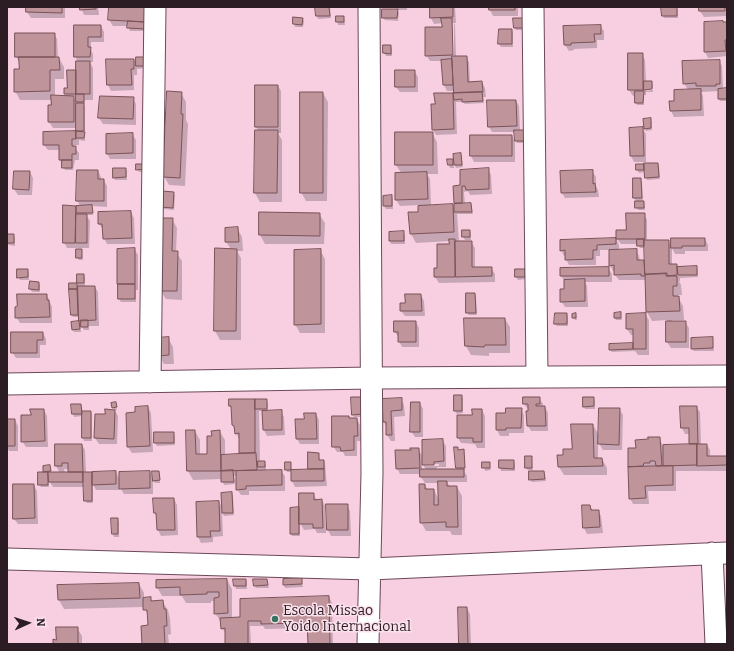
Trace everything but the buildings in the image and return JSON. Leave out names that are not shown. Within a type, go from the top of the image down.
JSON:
[{"type":"street","points":[[150,382],[155,7]]},
{"type":"street","points":[[368,644],[372,473],[369,7]]},
{"type":"street","points":[[533,7],[537,376]]},
{"type":"street","points":[[7,384],[537,376],[727,376]]},
{"type":"street","points":[[7,559],[370,569],[719,553],[716,644]]},
{"type":"place","name":"Escola Missao Yoido Internacional","points":[[275,619]]}]
